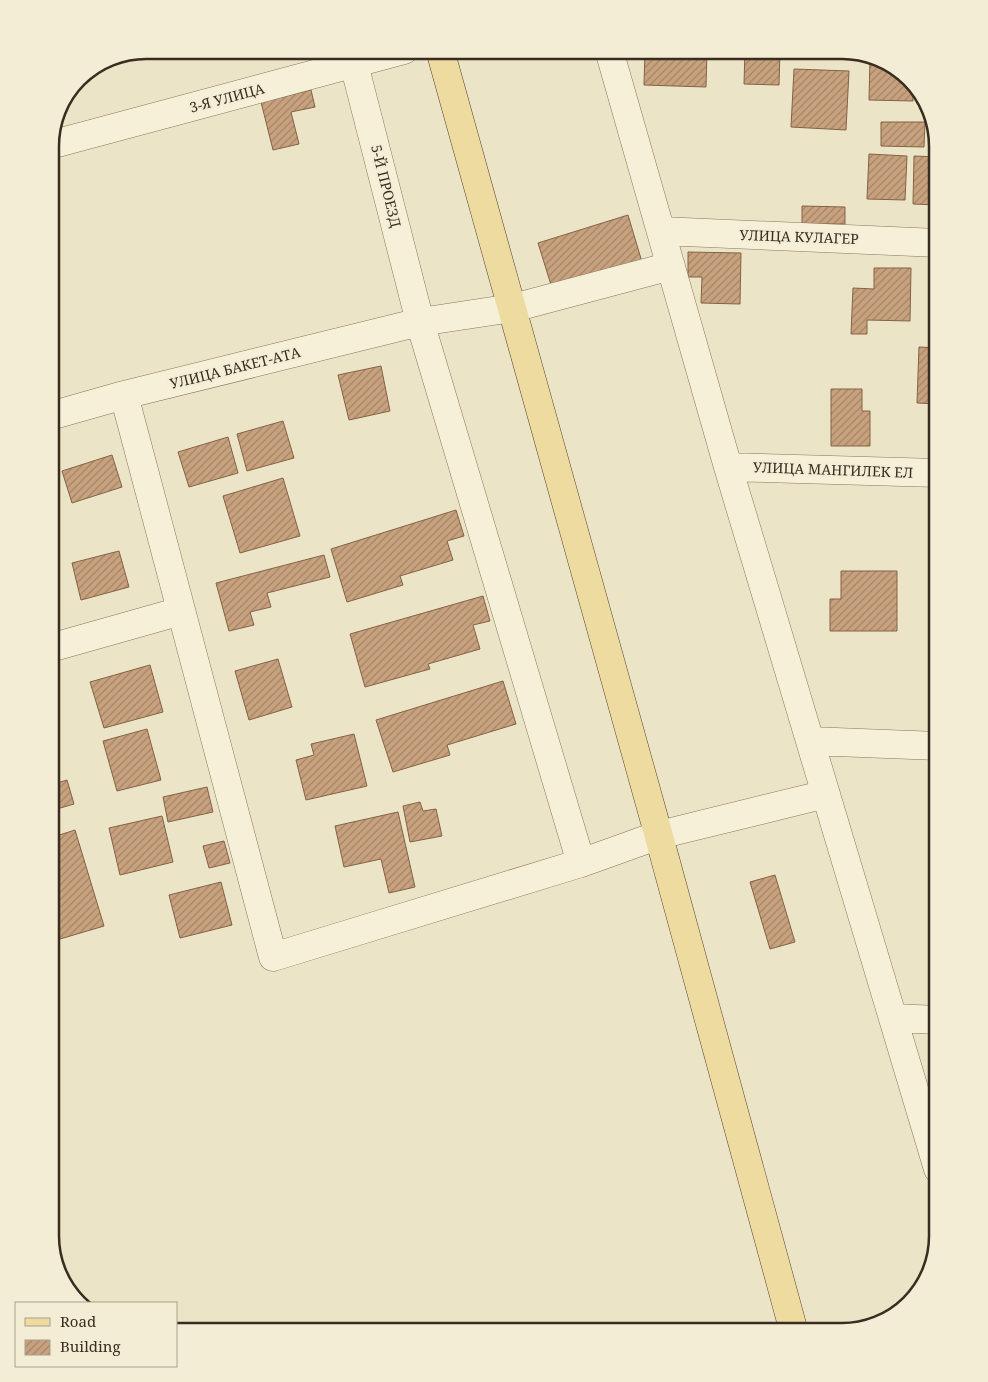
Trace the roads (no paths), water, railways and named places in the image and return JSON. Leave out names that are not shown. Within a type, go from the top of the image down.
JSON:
[{"type":"main road","points":[[443,59],[659,835],[792,1323]]},
{"type":"street","name":"3-Я УЛИЦА","points":[[59,142],[345,59]]},
{"type":"street","name":"5-Й ПРОЕЗД","points":[[353,59],[420,322],[581,863]]},
{"type":"street","points":[[612,59],[728,467],[929,1139]]},
{"type":"street","name":"УЛИЦА КУЛАГЕР","points":[[661,231],[929,243]]},
{"type":"street","name":"УЛИЦА БАКЕТ-АТА","points":[[59,413],[124,395],[420,322],[513,308],[670,266]]},
{"type":"street","points":[[124,395],[273,958],[581,863],[659,835],[826,794]]},
{"type":"street","name":"УЛИЦА МАНГИЛЕК ЕЛ","points":[[728,467],[929,473]]},
{"type":"street","points":[[59,645],[181,611]]},
{"type":"street","points":[[810,741],[929,746]]},
{"type":"street","points":[[893,1018],[929,1020]]}]
